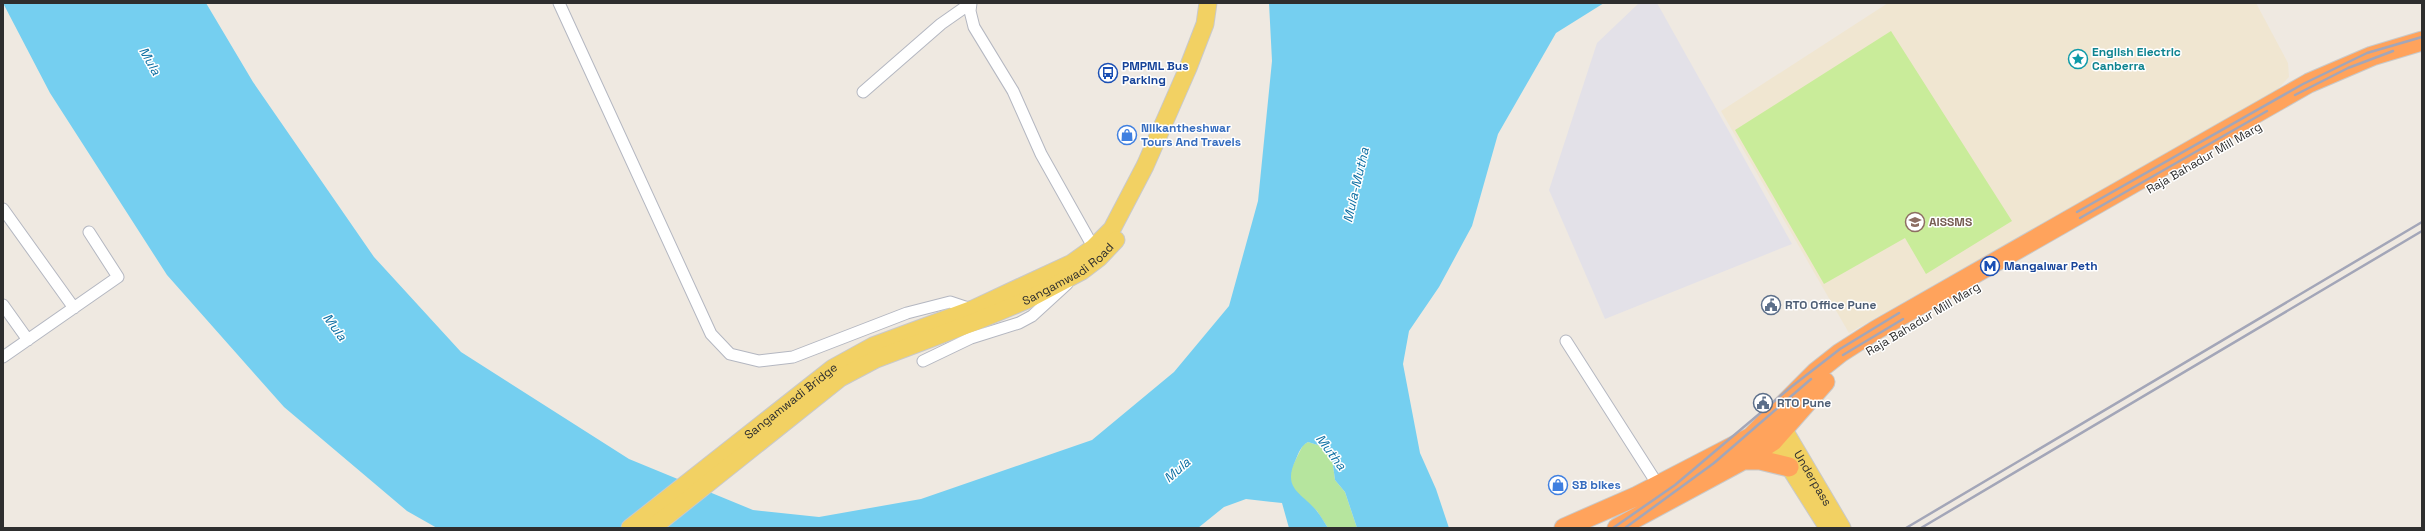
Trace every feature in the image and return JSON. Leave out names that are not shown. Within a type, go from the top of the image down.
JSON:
[{"type":"highway","name":"Raja Bahadur Mill Marg","points":[[1604,526],[1742,460],[1774,427],[1848,364],[2309,83],[2372,56],[2422,41]]},
{"type":"highway","name":"Raja Bahadur Mill Marg","points":[[2097,211],[2315,95],[2376,68],[2422,54]]},
{"type":"highway","name":"Raja Bahadur Mill Marg","points":[[1567,526],[1658,485],[1750,437],[1774,427]]},
{"type":"highway","points":[[1742,460],[1760,460],[1789,467]]},
{"type":"highway","name":"Raja Bahadur Mill Marg","points":[[1604,526],[1658,485]]},
{"type":"main road","name":"Sangamwadi Road","points":[[1096,253],[1112,230],[1145,166],[1188,68],[1205,24],[1208,3]]},
{"type":"main road","name":"Sangamwadi Road","points":[[975,315],[1077,267],[1096,253],[1113,244],[1136,205],[1213,36],[1219,3]]},
{"type":"main road","name":"Sangamwadi Bridge","points":[[652,528],[811,392],[833,368],[873,346],[975,315]]},
{"type":"main road","name":"Sangamwadi Bridge","points":[[630,528],[811,392]]},
{"type":"main road","name":"Underpass","points":[[1774,427],[1789,467],[1828,528]]},
{"type":"main road","name":"Underpass","points":[[1774,427],[1842,528]]},
{"type":"street","points":[[559,3],[710,334],[730,354],[759,361],[793,357],[907,313],[950,302],[975,315]]},
{"type":"street","points":[[863,92],[941,24],[971,3]]},
{"type":"street","points":[[971,3],[970,11],[974,27],[1010,86],[1041,154],[1096,253]]},
{"type":"street","points":[[3,209],[74,308]]},
{"type":"street","points":[[3,357],[118,277],[89,232]]},
{"type":"street","points":[[923,361],[971,338],[1019,322],[1032,316],[1077,267]]},
{"type":"street","points":[[3,305],[28,340]]},
{"type":"street","points":[[1566,340],[1658,485]]},
{"type":"shaded area","points":[[1639,3],[1657,3],[1792,244],[1605,319],[1549,190],[1597,43]]},
{"type":"shaded area","name":"AISSMS","points":[[1888,3],[2256,3],[2288,63],[2289,77],[2276,91],[1849,333],[1721,111]]},
{"type":"green space","points":[[1891,31],[2012,221],[1926,274],[1905,238],[1824,284],[1735,130]]},
{"type":"green space","points":[[1308,442],[1324,447],[1332,458],[1335,480],[1345,492],[1357,528],[1328,528],[1317,511],[1294,491],[1290,471],[1303,445]]},
{"type":"water","points":[[3,3],[206,3],[253,82],[374,257],[461,352],[629,459],[753,510],[819,517],[921,499],[1092,440],[1174,372],[1229,306],[1258,201],[1272,61],[1269,3],[1604,3],[1556,33],[1498,134],[1472,226],[1439,287],[1409,331],[1403,364],[1420,453],[1436,489],[1449,528],[1357,528],[1345,492],[1335,480],[1332,458],[1324,447],[1308,442],[1300,449],[1297,456],[1292,469],[1292,483],[1299,494],[1316,510],[1328,528],[1289,528],[1282,503],[1246,499],[1224,507],[1198,528],[437,528],[407,511],[284,407],[167,275],[50,93]]},
{"type":"railway","points":[[2077,212],[2303,84],[2367,53],[2422,37]]},
{"type":"railway","points":[[2295,95],[2348,68],[2393,51]]},
{"type":"railway","points":[[2080,218],[2267,111]]},
{"type":"railway","points":[[1906,528],[2422,222]]},
{"type":"railway","points":[[1921,528],[2422,231]]},
{"type":"railway","points":[[1613,528],[1675,485],[1791,387],[1840,349],[1899,313]]},
{"type":"railway","points":[[1843,355],[1903,319]]},
{"type":"railway","points":[[1625,528],[1714,463],[1811,379]]},
{"type":"place","name":"English Electric Canberra","points":[[2078,59]]},
{"type":"place","name":"PMPML Bus Parking","points":[[1108,73]]},
{"type":"place","name":"Nilkantheshwar Tours And Travels","points":[[1127,135]]},
{"type":"place","name":"AISSMS","points":[[1915,222]]},
{"type":"place","name":"Mangalwar Peth","points":[[1990,266]]},
{"type":"place","name":"RTO Office Pune","points":[[1771,305]]},
{"type":"place","name":"RTO Pune","points":[[1763,403]]},
{"type":"place","name":"SB bikes","points":[[1558,485]]},
{"type":"water label","name":"Mula","points":[[150,61]]},
{"type":"water label","name":"Mula-Mutha","points":[[1356,185]]},
{"type":"water label","name":"Mula","points":[[335,327]]},
{"type":"water label","name":"Mutha","points":[[1331,452]]},
{"type":"water label","name":"Mula","points":[[1177,470]]}]
